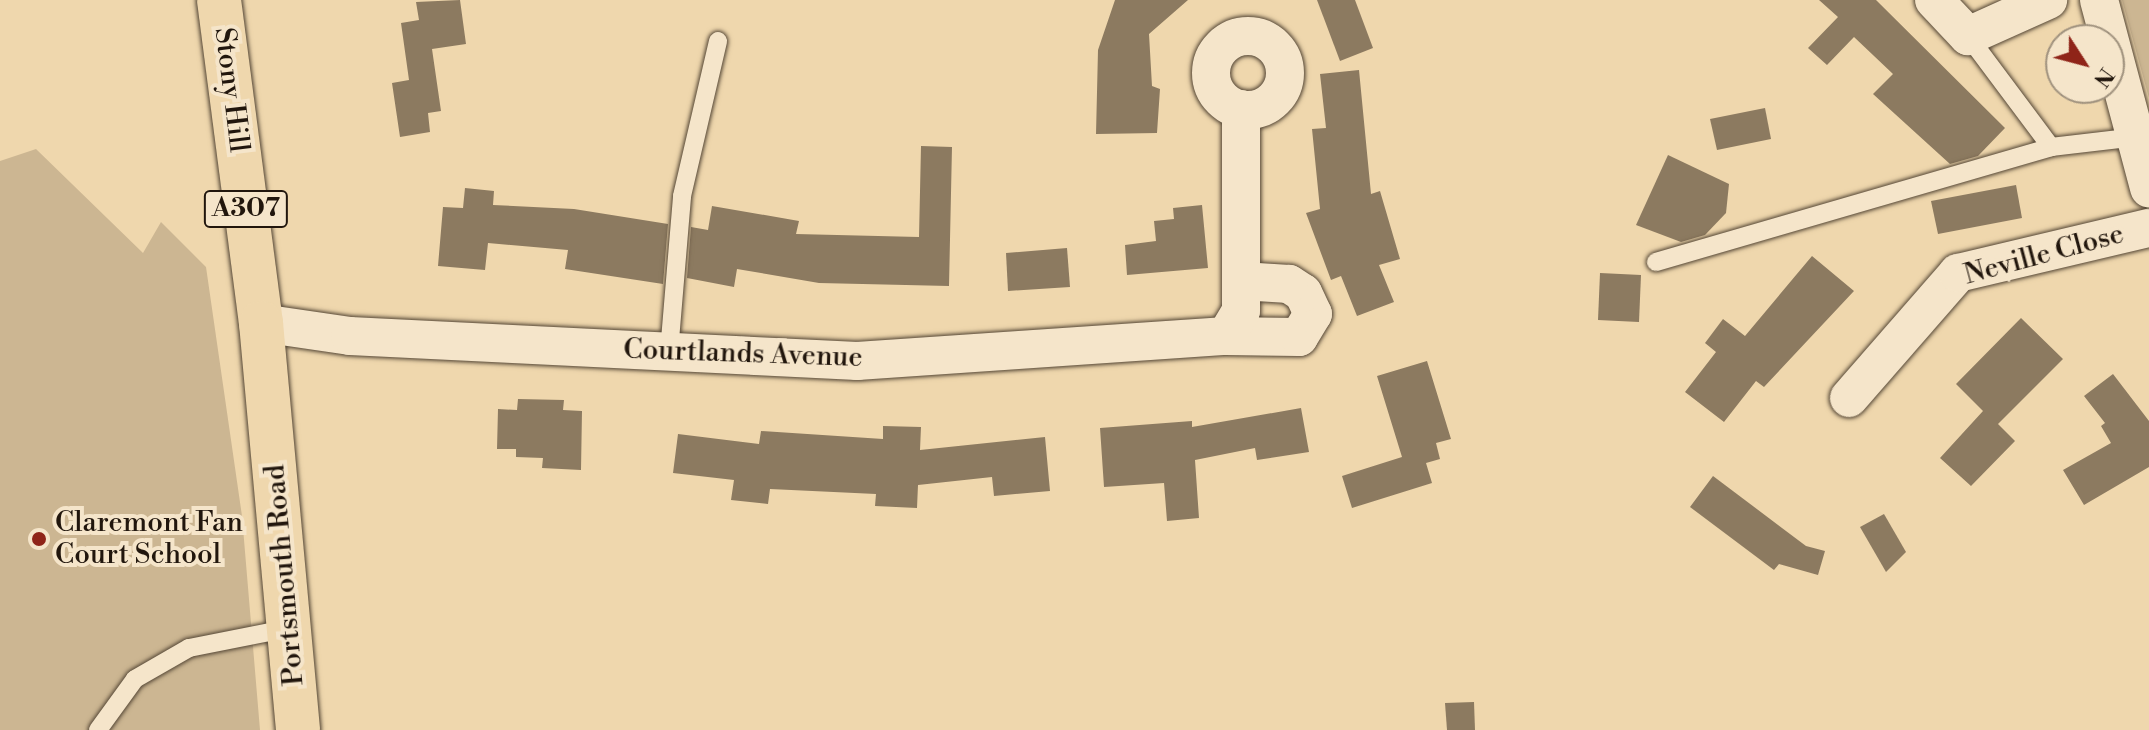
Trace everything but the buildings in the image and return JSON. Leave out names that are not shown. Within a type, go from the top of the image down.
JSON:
[{"type":"main road","name":"Stony Hill","points":[[219,0],[271,419]]},
{"type":"main road","name":"Portsmouth Road","points":[[271,419],[293,627],[298,730]]},
{"type":"street","points":[[1934,0],[1968,36],[2048,0]]},
{"type":"street","points":[[2099,0],[2149,188]]},
{"type":"street","points":[[1226,336],[1241,311],[1241,109]]},
{"type":"street","name":"Neville Close","points":[[1849,398],[1958,273],[2149,228]]},
{"type":"street","name":"Courtlands Avenue","points":[[261,323],[350,336],[857,361],[1226,336],[1299,337],[1313,314],[1303,293],[1289,284],[1241,281]]},
{"type":"lane","points":[[1968,36],[2051,147]]},
{"type":"lane","points":[[669,352],[682,196],[718,41]]},
{"type":"lane","points":[[1656,262],[2051,147],[2136,137]]},
{"type":"lane","points":[[98,730],[135,679],[189,648],[293,627]]},
{"type":"shaded area","points":[[2122,0],[2149,0],[2149,98]]},
{"type":"shaded area","points":[[36,149],[143,253],[161,222],[206,267],[242,516],[260,730],[0,730],[0,161]]},
{"type":"place","name":"Claremont Fan Court School","points":[[39,539]]}]
